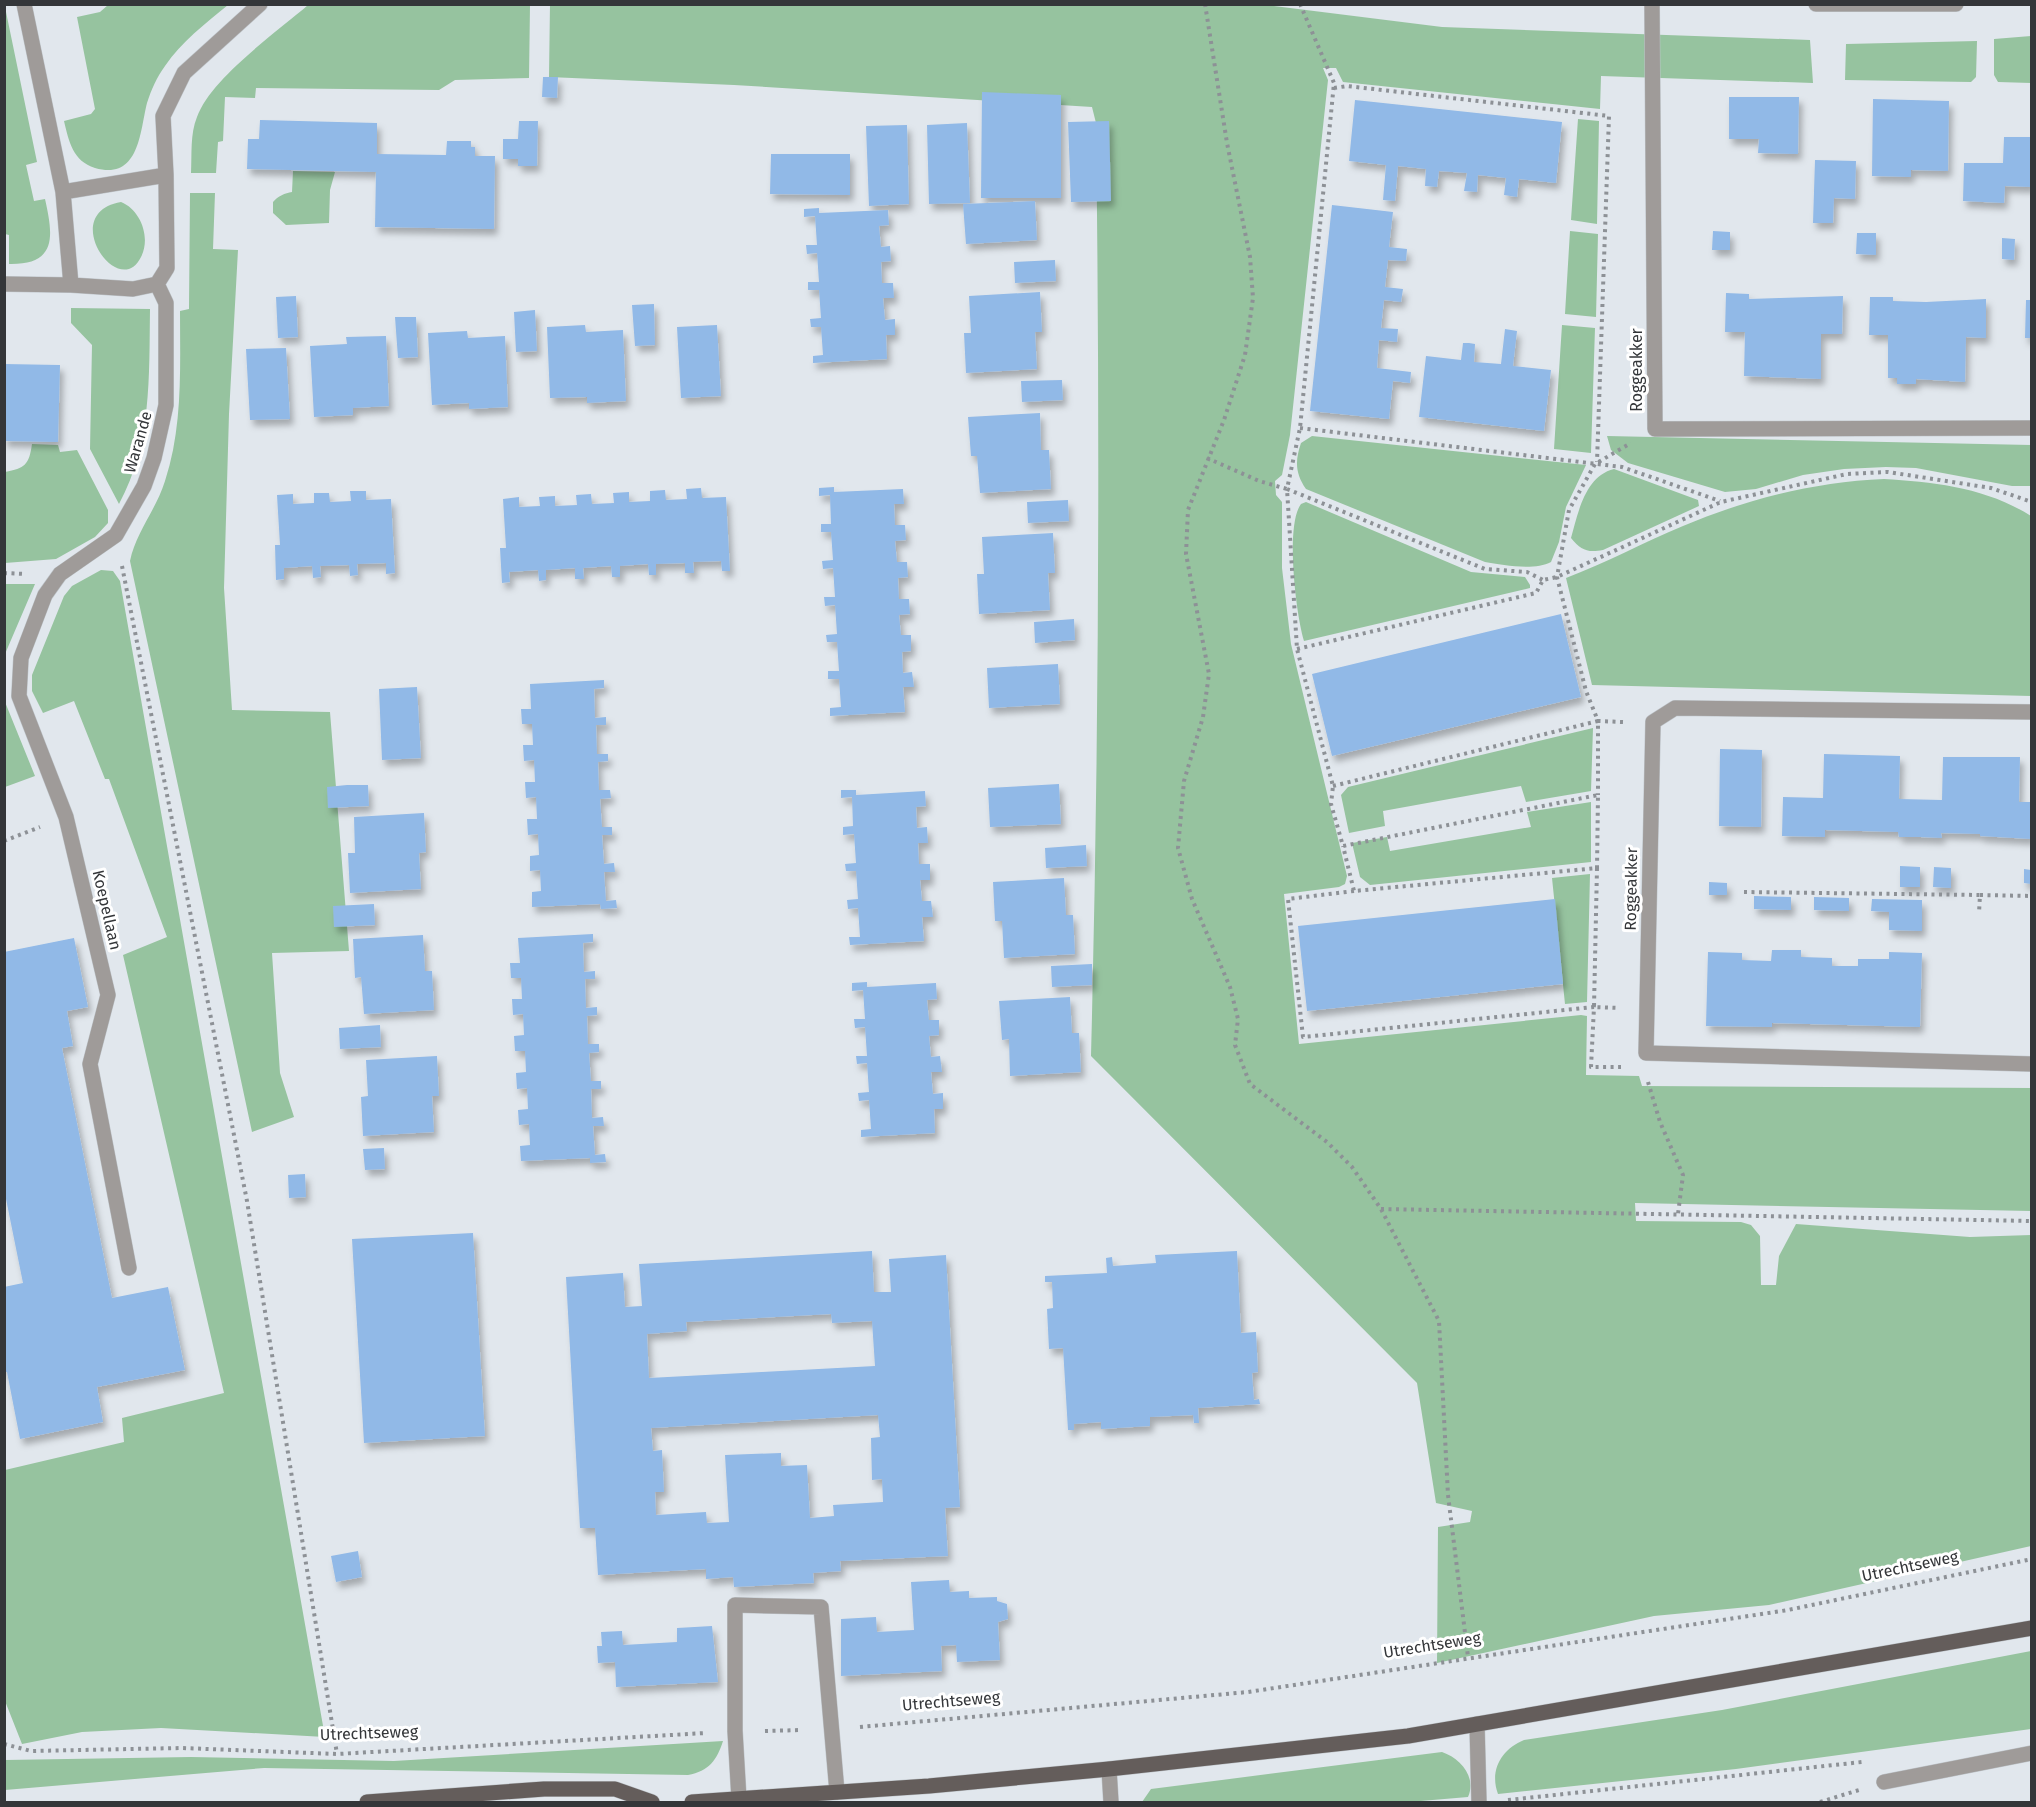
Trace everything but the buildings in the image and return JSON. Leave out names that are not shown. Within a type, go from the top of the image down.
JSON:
[{"type":"main road","points":[[692,1803],[1109,1769],[1408,1736],[2031,1628]]},
{"type":"main road","points":[[367,1803],[543,1789],[615,1789],[652,1803]]},
{"type":"street","points":[[24,4],[63,192],[71,285]]},
{"type":"street","points":[[4,284],[134,289],[157,284],[167,268],[163,116],[184,73],[260,4]]},
{"type":"street","name":"Roggeakker","points":[[1652,4],[1655,429],[2031,428]]},
{"type":"street","points":[[1816,4],[1926,7],[1956,4]]},
{"type":"street","points":[[63,192],[166,175]]},
{"type":"street","name":"Warande","points":[[60,574],[116,535],[144,486],[154,458],[166,405],[165,303],[157,284]]},
{"type":"street","name":"Koepellaan","points":[[60,574],[45,595],[21,658],[19,696],[66,817],[108,994],[90,1064],[129,1268]]},
{"type":"street","points":[[1653,722],[1676,708],[2031,712]]},
{"type":"street","name":"Roggeakker","points":[[1653,722],[1646,1053],[2031,1064]]},
{"type":"street","points":[[739,1799],[735,1731],[735,1605],[821,1607],[837,1792]]},
{"type":"street","points":[[1477,1724],[1479,1803]]},
{"type":"street","points":[[1884,1782],[2031,1753]]},
{"type":"street","points":[[1109,1769],[1111,1803]]},
{"type":"path","points":[[1204,4],[1227,142],[1250,257],[1253,298],[1245,355],[1224,420],[1188,510],[1186,554],[1209,674],[1203,717],[1184,782],[1178,848],[1191,899],[1230,987],[1238,1019],[1235,1045],[1250,1084],[1328,1142],[1352,1167],[1381,1209],[1439,1321],[1448,1495],[1468,1657]]},
{"type":"path","points":[[1300,4],[1334,83],[1334,88],[1300,428],[1287,489],[1297,649],[1333,786],[1331,804],[1353,891]]},
{"type":"path","points":[[1334,88],[1347,86],[1609,116],[1596,463],[1569,510],[1557,577],[1586,691],[1598,721],[1597,868],[1591,1067],[1623,1067]]},
{"type":"path","points":[[1300,428],[1622,467],[1721,502]]},
{"type":"path","points":[[1596,463],[1655,429]]},
{"type":"path","points":[[1208,458],[1259,481],[1287,489],[1485,569],[1527,572],[1543,580],[1557,577],[1721,502],[1847,474],[1888,472],[1991,488],[2031,502]]},
{"type":"path","points":[[116,535],[247,1201],[337,1754]]},
{"type":"path","points":[[1297,649],[1536,593],[1543,580]]},
{"type":"path","points":[[1333,786],[1598,721],[1653,722]]},
{"type":"path","points":[[1343,846],[1598,795]]},
{"type":"path","points":[[4,841],[66,817]]},
{"type":"path","points":[[1597,868],[1288,899],[1303,1038],[1594,1008],[1646,1008]]},
{"type":"path","points":[[1744,892],[2031,896]]},
{"type":"path","points":[[1979,912],[1980,895]]},
{"type":"path","points":[[1647,1077],[1660,1122],[1683,1175],[1678,1214]]},
{"type":"path","points":[[1381,1209],[2031,1221]]},
{"type":"path","name":"Utrechtseweg","points":[[4,1744],[31,1751],[182,1748],[337,1754],[735,1731],[832,1730],[1248,1692],[1468,1657],[1788,1611],[2031,1559]]},
{"type":"path","points":[[1507,1800],[1863,1762]]},
{"type":"path","points":[[1820,1803],[1884,1782]]},
{"type":"green space","points":[[550,4],[1257,4],[1442,27],[1810,40],[1813,83],[1601,76],[1600,109],[1343,82],[1336,68],[1323,68],[1328,80],[1290,435],[1282,475],[1275,481],[1276,495],[1282,502],[1282,568],[1291,644],[1347,876],[1345,884],[1339,887],[1284,894],[1299,1044],[1581,1015],[1587,1016],[1586,1075],[1639,1076],[1642,1086],[2031,1088],[2031,1211],[1635,1203],[1636,1221],[1741,1222],[1751,1225],[1760,1236],[1761,1285],[1776,1285],[1779,1256],[1796,1224],[1970,1237],[2031,1235],[2031,1546],[1769,1605],[1654,1616],[1437,1663],[1438,1527],[1470,1522],[1472,1511],[1436,1503],[1417,1383],[1091,1056],[1096,823],[1098,473],[1096,123],[1092,107],[734,85],[549,77]]},
{"type":"green space","points":[[108,5],[228,5],[186,41],[162,70],[147,103],[139,139],[129,160],[121,167],[110,170],[95,168],[82,161],[73,150],[64,121],[91,114],[95,109],[77,17],[100,12]]},
{"type":"green space","points":[[308,5],[530,5],[529,78],[455,80],[439,90],[256,88],[255,98],[225,97],[223,141],[218,142],[216,173],[191,173],[193,130],[205,102],[246,56]]},
{"type":"green space","points":[[5,7],[37,162],[26,165],[34,201],[45,199],[50,224],[50,236],[44,253],[25,263],[9,264],[9,235],[5,234]]},
{"type":"green space","points":[[2031,36],[2031,83],[1998,82],[1994,75],[1994,39]]},
{"type":"green space","points":[[1977,41],[1976,77],[1971,82],[1845,80],[1846,44]]},
{"type":"green space","points":[[1578,119],[1599,121],[1597,224],[1571,220]]},
{"type":"green space","points":[[293,171],[335,172],[330,190],[329,223],[286,225],[273,213],[273,202],[282,195],[292,192]]},
{"type":"green space","points":[[190,193],[215,193],[213,249],[238,250],[229,414],[224,588],[232,710],[330,712],[349,951],[272,953],[280,1073],[294,1117],[252,1132],[130,561],[137,540],[161,492],[175,439],[180,375],[180,311],[189,309]]},
{"type":"green space","points":[[121,202],[134,211],[139,218],[145,242],[141,257],[131,268],[120,269],[108,262],[99,251],[93,236],[94,222],[103,209]]},
{"type":"green space","points":[[1570,231],[1598,234],[1596,317],[1565,314]]},
{"type":"green space","points":[[71,308],[150,309],[148,384],[143,433],[130,481],[119,504],[90,449],[92,345],[71,323]]},
{"type":"green space","points":[[1562,325],[1595,328],[1591,453],[1554,449]]},
{"type":"green space","points":[[1312,436],[1586,465],[1566,507],[1559,542],[1551,562],[1527,567],[1509,566],[1485,562],[1306,489],[1298,472],[1297,461],[1301,443]]},
{"type":"green space","points":[[1607,436],[2031,445],[2031,486],[2012,486],[1916,468],[1886,467],[1844,469],[1803,475],[1756,489],[1725,492],[1628,463],[1611,450]]},
{"type":"green space","points":[[32,444],[58,445],[60,452],[77,450],[108,510],[108,523],[95,537],[56,559],[5,563],[5,472],[25,464]]},
{"type":"green space","points":[[1614,469],[1698,500],[1699,506],[1603,550],[1585,550],[1571,538],[1580,507],[1589,487],[1596,479]]},
{"type":"green space","points":[[1884,479],[1960,488],[1997,499],[2031,516],[2031,696],[1592,685],[1566,578],[1707,516],[1756,500],[1807,488]]},
{"type":"green space","points":[[1306,502],[1471,572],[1525,577],[1530,588],[1304,641],[1295,592],[1293,550],[1296,515],[1301,504]]},
{"type":"green space","points":[[101,570],[113,571],[120,581],[325,1737],[161,1728],[82,1732],[22,1744],[5,1701],[5,1470],[124,1442],[122,1418],[224,1393],[123,955],[167,937],[109,779],[105,779],[74,701],[43,713],[32,691],[32,675],[64,596],[72,586]]},
{"type":"green space","points":[[4,584],[35,584],[5,654]]},
{"type":"green space","points":[[5,702],[35,776],[4,787]]},
{"type":"green space","points":[[1593,728],[1591,791],[1526,802],[1521,786],[1383,811],[1385,826],[1349,833],[1341,795],[1348,787]]},
{"type":"green space","points":[[1591,802],[1591,862],[1370,885],[1360,877],[1352,843],[1387,837],[1390,851],[1531,827],[1527,812]]},
{"type":"green space","points":[[1590,874],[1587,1002],[1565,1004],[1552,878]]},
{"type":"green space","points":[[2031,1651],[2031,1729],[1736,1769],[1498,1794],[1495,1777],[1499,1761],[1509,1749],[1524,1740],[1722,1710]]},
{"type":"green space","points":[[723,1741],[711,1764],[701,1771],[688,1775],[264,1768],[5,1790],[5,1760],[191,1757],[394,1761]]},
{"type":"green space","points":[[1442,1752],[1455,1759],[1465,1769],[1470,1782],[1468,1797],[1409,1802],[1142,1802],[1151,1789]]}]
